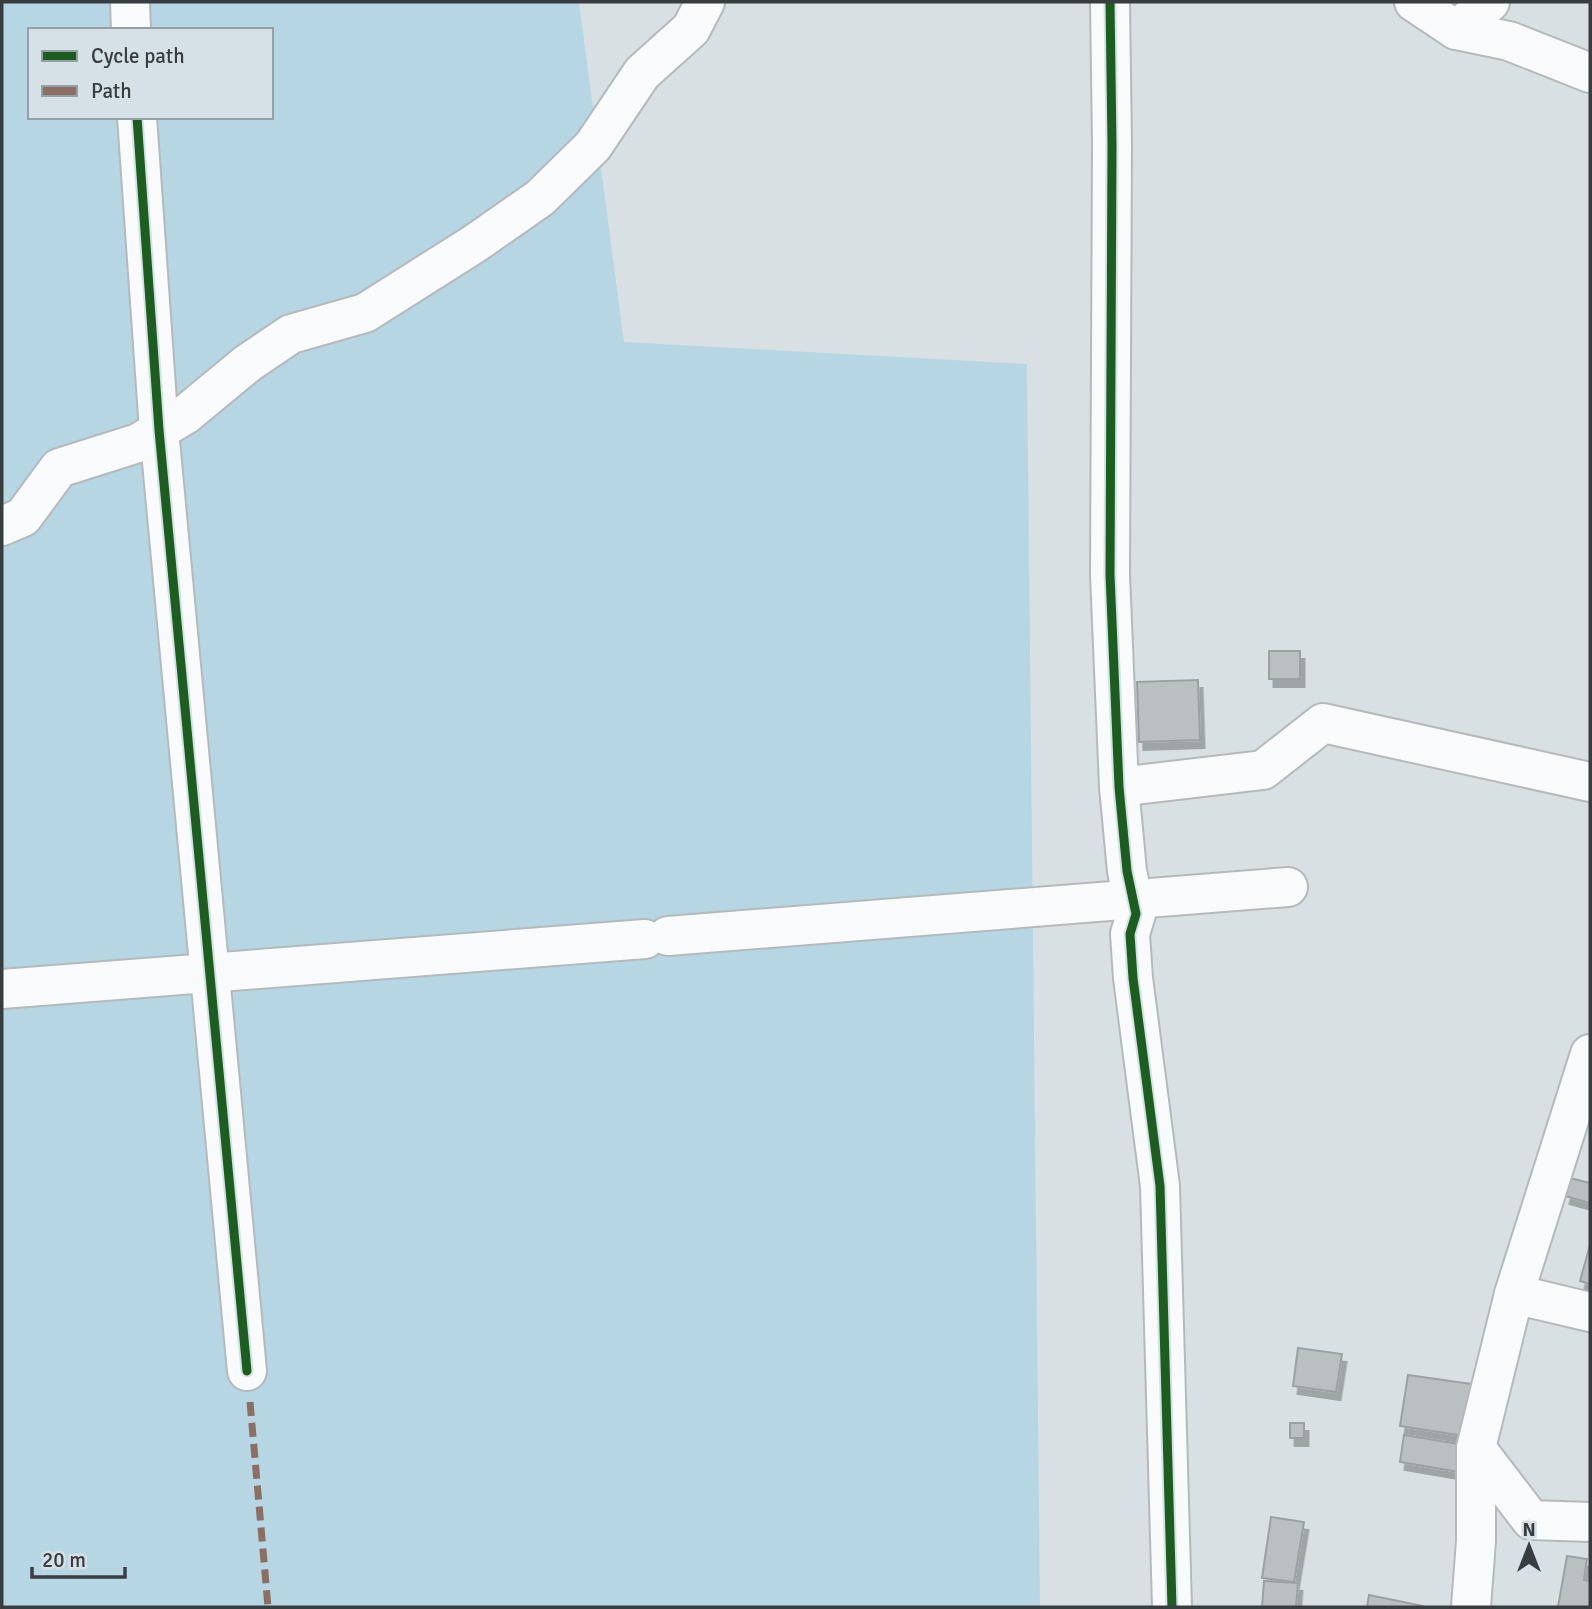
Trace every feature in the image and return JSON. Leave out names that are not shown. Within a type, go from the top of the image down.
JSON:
[{"type":"street","points":[[130,2],[131,28]]},
{"type":"street","points":[[2,526],[23,517],[60,468],[138,443],[185,415],[248,363],[291,334],[365,313],[474,244],[540,198],[593,146],[642,73],[691,29],[705,2]]},
{"type":"street","points":[[1110,2],[1110,575],[1119,787],[1127,871],[1136,914],[1130,934],[1133,978],[1160,1186],[1172,1607]]},
{"type":"street","points":[[1414,2],[1456,30],[1509,41],[1590,73]]},
{"type":"street","points":[[1456,30],[1490,2]]},
{"type":"street","points":[[137,119],[159,430],[247,1371]]},
{"type":"street","points":[[1119,787],[1264,770],[1323,723],[1590,782]]},
{"type":"street","points":[[2,989],[1288,887]]},
{"type":"street","points":[[1471,1607],[1476,1541],[1476,1448],[1514,1294],[1590,1054]]},
{"type":"street","points":[[1514,1294],[1590,1312]]},
{"type":"street","points":[[1476,1448],[1531,1520],[1590,1522]]},
{"type":"shaded area","points":[[2,2],[579,2],[624,342],[1027,364],[1040,1607],[2,1607]]},
{"type":"building","points":[[1269,651],[1300,651],[1300,679],[1269,679]]},
{"type":"building","points":[[1198,680],[1200,740],[1139,742],[1137,682]]},
{"type":"building","points":[[1570,1178],[1590,1183],[1590,1203],[1565,1196]]},
{"type":"building","points":[[1590,1245],[1590,1284],[1580,1281]]},
{"type":"building","points":[[1298,1348],[1342,1354],[1336,1392],[1293,1386]]},
{"type":"building","points":[[1408,1375],[1472,1384],[1464,1436],[1400,1426]]},
{"type":"building","points":[[1290,1423],[1304,1423],[1304,1438],[1290,1438]]},
{"type":"building","points":[[1404,1435],[1465,1445],[1460,1472],[1400,1462]]},
{"type":"building","points":[[1271,1517],[1304,1522],[1294,1582],[1262,1578]]},
{"type":"building","points":[[1567,1556],[1587,1559],[1584,1580],[1590,1581],[1590,1607],[1558,1607]]},
{"type":"building","points":[[1264,1581],[1298,1583],[1296,1607],[1262,1607]]},
{"type":"building","points":[[1369,1595],[1423,1606],[1423,1607],[1367,1607]]},
{"type":"marked path","points":[[250,1402],[268,1607]]},
{"type":"cycle path","points":[[1110,2],[1110,575],[1119,787],[1127,871],[1136,914],[1130,934],[1133,978],[1160,1186],[1172,1607]]},
{"type":"cycle path","points":[[137,119],[159,430],[247,1371]]}]
